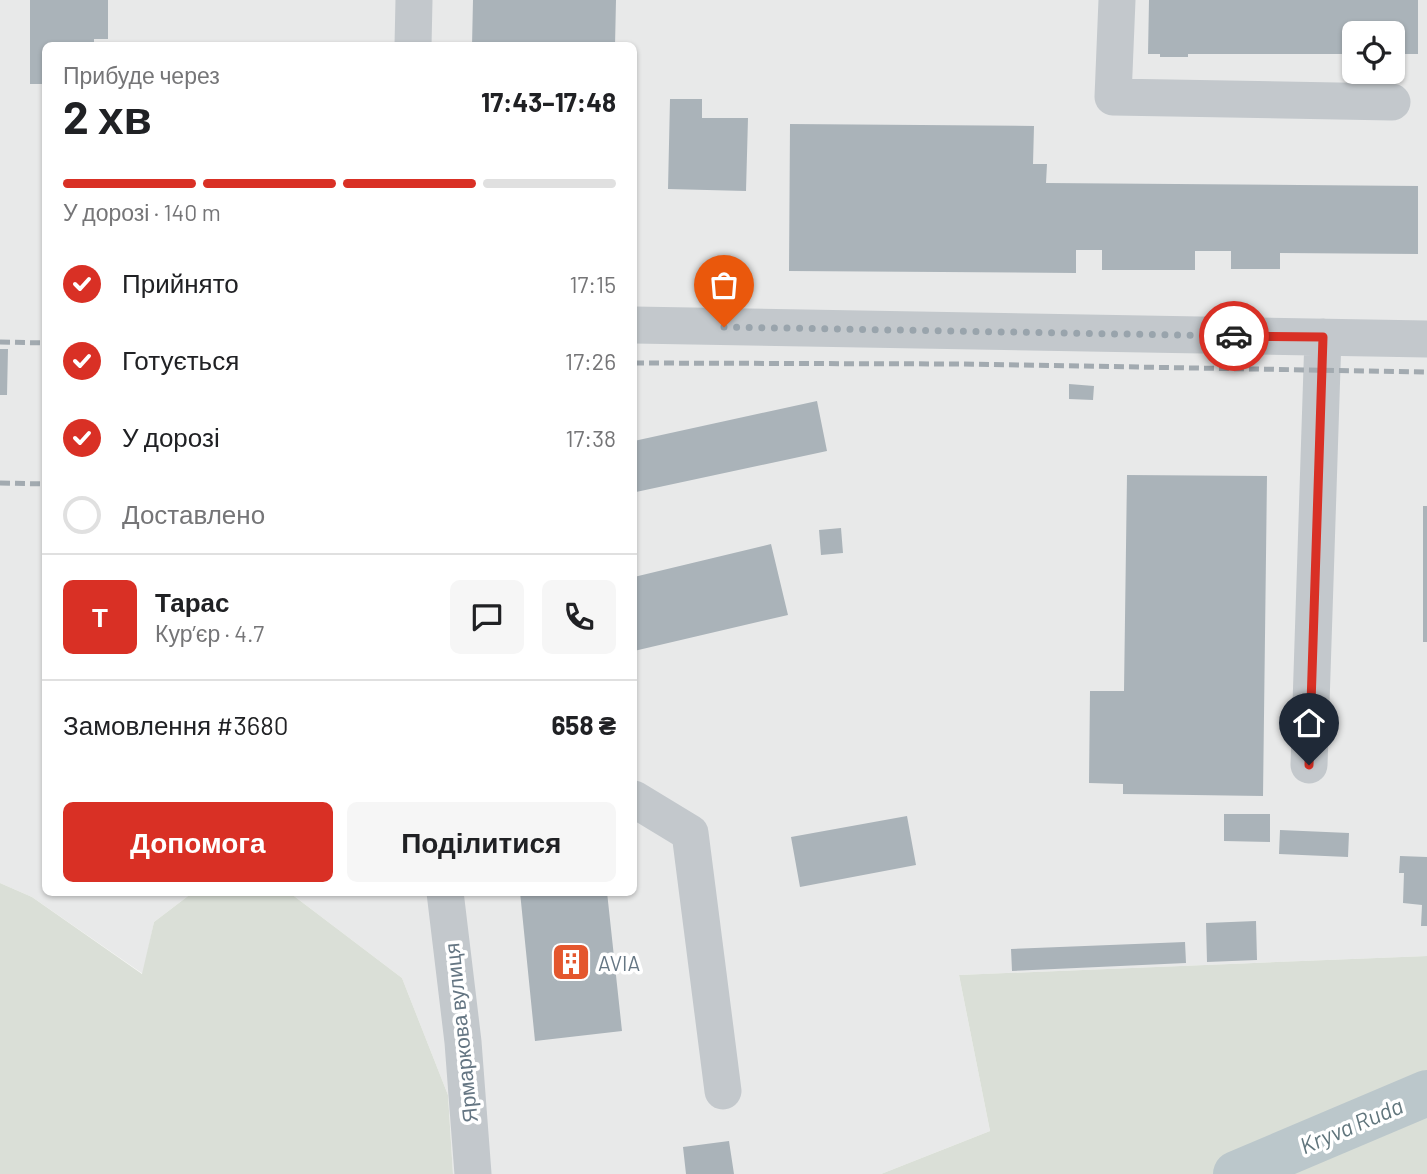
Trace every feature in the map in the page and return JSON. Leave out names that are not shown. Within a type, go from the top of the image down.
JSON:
[{"type":"street","points":[[413,42],[414,0]]},
{"type":"street","points":[[1117,0],[1113,97],[1392,102]]},
{"type":"street","points":[[637,325],[1427,339]]},
{"type":"street","points":[[1309,765],[1323,337]]},
{"type":"street","points":[[637,801],[690,833],[723,1091]]},
{"type":"street","name":"Ярмаркова вулиця","points":[[445,896],[463,1042],[473,1174]]},
{"type":"shaded area","points":[[0,0],[1427,0],[1427,956],[959,975],[990,1131],[881,1174],[453,1174],[448,1095],[402,978],[294,896],[637,896],[637,42],[42,42],[42,896],[188,896],[154,922],[143,974],[32,897],[0,883]]},
{"type":"shaded area","points":[[0,883],[32,897],[142,974],[154,922],[188,896],[294,896],[402,978],[448,1095],[453,1174],[0,1174]]},
{"type":"shaded area","points":[[1427,956],[1427,1174],[881,1174],[990,1131],[959,975]]},
{"type":"building","points":[[30,0],[108,0],[108,39],[94,39],[94,42],[42,42],[42,84],[30,84]]},
{"type":"building","points":[[473,0],[616,0],[615,42],[472,42]]},
{"type":"building","points":[[1149,0],[1418,0],[1418,54],[1405,54],[1405,21],[1342,21],[1342,54],[1188,54],[1188,57],[1160,57],[1160,54],[1148,54]]},
{"type":"building","points":[[670,99],[702,99],[702,118],[748,118],[746,191],[668,189]]},
{"type":"building","points":[[790,124],[1034,126],[1033,164],[1047,164],[1046,183],[1418,186],[1418,254],[1280,253],[1280,269],[1231,269],[1231,251],[1195,251],[1195,270],[1102,270],[1102,250],[1076,250],[1076,273],[789,271]]},
{"type":"building","points":[[0,349],[8,349],[7,395],[0,395]]},
{"type":"building","points":[[1069,384],[1094,386],[1093,400],[1069,399]]},
{"type":"building","points":[[817,401],[827,451],[637,492],[637,440]]},
{"type":"building","points":[[1127,475],[1267,476],[1263,796],[1123,794],[1123,784],[1089,783],[1090,691],[1124,691]]},
{"type":"building","points":[[1423,506],[1427,506],[1427,642],[1423,642]]},
{"type":"building","points":[[841,528],[843,553],[821,555],[819,530]]},
{"type":"building","points":[[771,544],[788,615],[637,650],[637,576]]},
{"type":"building","points":[[1224,814],[1270,814],[1270,842],[1224,841]]},
{"type":"building","points":[[907,816],[916,865],[800,887],[791,837]]},
{"type":"building","points":[[1280,830],[1349,833],[1348,857],[1279,854]]},
{"type":"building","points":[[1400,856],[1427,857],[1427,926],[1421,926],[1422,905],[1403,903],[1404,873],[1399,873]]},
{"type":"building","name":"AVIA","points":[[520,896],[607,896],[622,1031],[535,1041]]},
{"type":"building","points":[[1256,921],[1257,960],[1207,962],[1206,923]]},
{"type":"building","points":[[1185,942],[1186,963],[1012,971],[1011,949]]},
{"type":"building","points":[[729,1141],[734,1174],[686,1174],[683,1147]]},
{"type":"waterway","name":"Kryva Ruda","points":[[1236,1174],[1427,1093]]},
{"type":"railway","points":[[0,342],[42,343]]},
{"type":"railway","points":[[637,363],[962,364],[1427,372]]},
{"type":"railway","points":[[0,483],[42,484]]},
{"type":"way so far","points":[[724,327],[1234,336]]},
{"type":"place","name":"AVIA","points":[[571,962]]},
{"type":"route","points":[[1234,336],[1323,337],[1309,765]]}]
